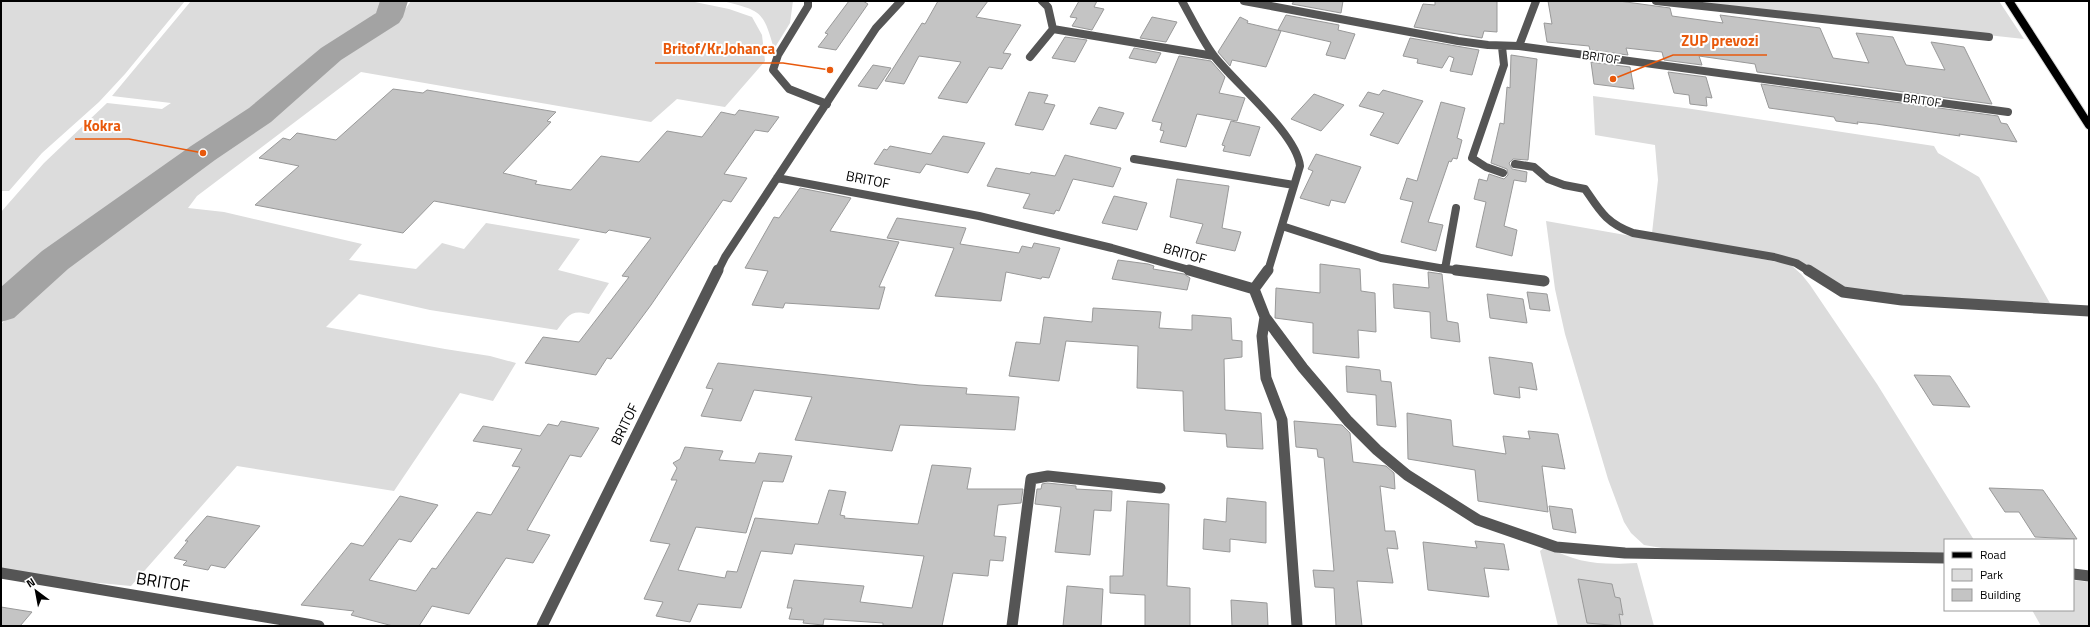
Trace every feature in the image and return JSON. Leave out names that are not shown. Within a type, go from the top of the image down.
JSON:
[{"type":"main road","points":[[2009,1],[2089,125]]},
{"type":"street","points":[[808,1],[808,6],[778,55],[773,70],[780,82],[798,94],[827,104]]},
{"type":"street","name":"BRITOF","points":[[542,626],[725,257],[876,28],[901,1]]},
{"type":"street","points":[[1042,1],[1048,7],[1053,29]]},
{"type":"street","points":[[1182,1],[1214,56],[1267,114],[1299,156],[1300,166],[1268,271],[1254,289],[1265,317],[1303,368],[1348,421],[1377,450],[1407,475],[1478,520],[1556,547],[1624,553],[1944,558]]},
{"type":"street","name":"BRITOF","points":[[1244,1],[1290,12],[1502,47],[1519,46],[2008,112]]},
{"type":"street","points":[[1519,46],[1536,1]]},
{"type":"street","points":[[1656,1],[1989,37]]},
{"type":"street","points":[[1053,29],[1214,56]]},
{"type":"street","points":[[1030,57],[1053,29]]},
{"type":"street","points":[[1502,47],[1504,65],[1472,158],[1486,167],[1502,173]]},
{"type":"street","points":[[1134,159],[1294,185]]},
{"type":"street","points":[[1515,164],[1534,167],[1548,179],[1564,185],[1585,189],[1603,218],[1616,228],[1633,233],[1774,257],[1796,263],[1843,292],[1902,300],[2089,311]]},
{"type":"street","name":"BRITOF","points":[[777,178],[980,216],[1112,248],[1254,289]]},
{"type":"street","points":[[1444,269],[1456,208]]},
{"type":"street","points":[[1282,226],[1381,258],[1444,269],[1544,280]]},
{"type":"street","points":[[1265,317],[1262,336],[1266,378],[1282,420],[1287,460],[1297,626]]},
{"type":"street","points":[[1012,626],[1031,479],[1048,476],[1160,488]]},
{"type":"street","name":"BRITOF","points":[[1,573],[319,626]]},
{"type":"street","points":[[2074,574],[2089,576]]},
{"type":"green space","points":[[1,1],[185,1],[125,74],[99,102],[42,153],[9,191],[1,191]]},
{"type":"green space","points":[[191,1],[386,1],[363,26],[348,38],[335,47],[304,62],[248,118],[183,158],[42,259],[1,293],[1,212],[44,163],[107,103],[162,109],[171,103],[112,96]]},
{"type":"green space","points":[[411,1],[690,1],[729,9],[752,17],[762,35],[765,61],[725,107],[677,99],[651,122],[361,72],[197,196],[188,208],[224,212],[362,244],[349,260],[416,269],[442,243],[464,249],[486,223],[580,239],[558,270],[609,283],[589,314],[578,312],[573,313],[567,317],[557,330],[430,310],[359,294],[326,327],[490,356],[516,363],[493,401],[460,393],[394,491],[237,466],[131,586],[36,577],[1,571],[1,324],[107,230],[214,150],[303,89],[339,56],[381,31],[404,11]]},
{"type":"green space","points":[[723,1],[793,1],[790,23],[774,49],[767,26],[759,14],[745,7]]},
{"type":"green space","points":[[1674,1],[1999,1],[2024,39]]},
{"type":"green space","points":[[1593,96],[1692,109],[1934,146],[1938,153],[1979,177],[2051,305],[1870,292],[1844,288],[1808,265],[1652,233],[1658,180],[1655,145],[1595,135]]},
{"type":"green space","points":[[1546,221],[1790,264],[1810,285],[1877,384],[1973,539],[1944,539],[1944,553],[1662,548],[1644,545],[1631,533],[1624,522],[1608,479],[1565,334],[1555,289]]},
{"type":"green space","points":[[1546,546],[1579,560],[1612,564],[1637,563],[1654,626],[1558,626],[1540,551]]},
{"type":"green space","points":[[2074,580],[2089,582],[2089,626],[2041,626],[2033,611],[2074,611]]},
{"type":"building","points":[[849,1],[863,1],[868,4],[836,50],[818,47],[828,34],[825,33]]},
{"type":"building","points":[[938,1],[988,1],[976,17],[1021,25],[1003,53],[1011,54],[1002,69],[989,67],[967,103],[938,98],[961,62],[919,56],[904,84],[885,81],[922,23],[925,24]]},
{"type":"building","points":[[1079,1],[1097,1],[1094,7],[1104,9],[1092,30],[1072,26],[1077,18],[1070,17]]},
{"type":"building","points":[[1294,1],[1343,1],[1341,13],[1292,4]]},
{"type":"building","points":[[1435,1],[1497,1],[1497,32],[1484,31],[1482,38],[1414,27],[1423,4],[1435,5]]},
{"type":"building","points":[[1548,1],[1619,1],[1670,8],[1672,16],[1723,23],[1720,15],[1820,28],[1833,58],[1869,63],[1856,33],[1893,37],[1906,65],[1945,70],[1931,42],[1964,47],[1992,104],[1757,72],[1755,64],[1699,56],[1702,65],[1664,60],[1662,52],[1626,48],[1628,55],[1590,50],[1589,46],[1547,42],[1544,23],[1552,24]]},
{"type":"building","points":[[1286,15],[1339,25],[1338,30],[1355,34],[1345,59],[1326,55],[1331,42],[1278,30]]},
{"type":"building","points":[[1152,17],[1177,22],[1166,42],[1140,38]]},
{"type":"building","points":[[1240,17],[1248,21],[1247,23],[1281,31],[1266,67],[1232,60],[1230,66],[1218,52]]},
{"type":"building","points":[[1065,37],[1087,40],[1075,62],[1052,58]]},
{"type":"building","points":[[1410,38],[1479,50],[1472,75],[1450,71],[1454,58],[1449,56],[1442,68],[1417,63],[1418,59],[1403,56]]},
{"type":"building","points":[[1134,48],[1161,53],[1156,63],[1129,58]]},
{"type":"building","points":[[1511,55],[1537,59],[1528,160],[1513,159],[1509,163],[1512,169],[1527,172],[1526,182],[1514,180],[1504,226],[1517,230],[1512,256],[1476,247],[1486,202],[1474,199],[1479,179],[1487,181],[1489,174],[1504,179],[1508,175],[1507,169],[1491,163],[1500,123],[1504,124],[1507,87],[1510,88]]},
{"type":"building","points":[[1179,56],[1211,61],[1225,77],[1219,93],[1245,98],[1237,121],[1197,114],[1186,147],[1160,142],[1164,131],[1160,130],[1162,123],[1152,121]]},
{"type":"building","points":[[1591,62],[1630,67],[1634,89],[1594,84]]},
{"type":"building","points":[[873,65],[891,68],[877,89],[858,86]]},
{"type":"building","points":[[1668,72],[1706,77],[1712,98],[1706,97],[1707,106],[1690,104],[1689,95],[1674,93]]},
{"type":"building","points":[[1761,84],[1998,116],[2001,123],[2007,124],[2017,142],[1959,134],[1960,136],[1876,124],[1857,122],[1858,124],[1836,121],[1834,117],[1769,108]]},
{"type":"building","points":[[393,89],[423,93],[427,90],[556,112],[547,121],[551,122],[503,173],[537,181],[535,184],[571,190],[601,156],[639,162],[667,131],[702,137],[721,112],[735,115],[739,110],[779,117],[768,132],[755,130],[724,174],[747,178],[731,202],[723,200],[651,305],[611,359],[607,358],[596,375],[525,363],[543,337],[579,342],[629,277],[622,276],[651,238],[609,230],[606,233],[434,201],[403,233],[255,205],[299,166],[259,158],[283,138],[290,140],[297,133],[336,140]]},
{"type":"building","points":[[1383,90],[1423,101],[1398,144],[1370,135],[1384,113],[1359,106],[1368,92],[1379,95]]},
{"type":"building","points":[[1029,92],[1048,95],[1044,103],[1055,105],[1043,130],[1015,125]]},
{"type":"building","points":[[1314,94],[1344,105],[1321,131],[1291,119]]},
{"type":"building","points":[[1441,102],[1465,108],[1457,138],[1462,140],[1457,159],[1453,158],[1451,162],[1449,161],[1428,222],[1443,225],[1436,251],[1401,242],[1413,202],[1400,199],[1407,178],[1417,181]]},
{"type":"building","points":[[1099,107],[1124,113],[1116,129],[1090,124]]},
{"type":"building","points":[[1231,121],[1260,127],[1250,156],[1223,151],[1225,146],[1222,145]]},
{"type":"building","points":[[943,136],[985,143],[968,173],[926,164],[920,173],[874,164],[884,149],[887,150],[890,146],[931,154]]},
{"type":"building","points":[[1316,154],[1361,167],[1345,203],[1331,200],[1329,206],[1300,198],[1313,171],[1308,169]]},
{"type":"building","points":[[1065,155],[1121,168],[1113,187],[1073,179],[1059,211],[1056,210],[1054,214],[1023,208],[1030,194],[987,186],[996,168],[1030,174],[1031,172],[1055,176]]},
{"type":"building","points":[[1177,179],[1229,186],[1222,228],[1241,232],[1235,251],[1196,243],[1203,224],[1170,217]]},
{"type":"building","points":[[800,188],[851,198],[830,231],[899,242],[879,287],[885,287],[879,309],[785,303],[783,308],[752,305],[768,271],[745,268],[774,217],[779,218]]},
{"type":"building","points":[[1114,196],[1147,203],[1137,230],[1102,223]]},
{"type":"building","points":[[897,218],[966,228],[960,244],[1019,253],[1022,246],[1032,248],[1034,243],[1060,248],[1049,278],[1042,277],[1041,279],[1006,272],[1001,301],[935,296],[954,248],[887,238]]},
{"type":"building","points":[[1118,260],[1148,264],[1154,266],[1153,269],[1184,274],[1190,278],[1187,290],[1112,279]]},
{"type":"building","points":[[1320,264],[1360,269],[1361,291],[1375,293],[1376,332],[1358,330],[1359,358],[1313,353],[1313,323],[1275,318],[1276,288],[1320,293]]},
{"type":"building","points":[[1428,272],[1442,274],[1447,321],[1458,323],[1460,342],[1431,338],[1430,312],[1394,308],[1393,284],[1429,288]]},
{"type":"building","points":[[1527,292],[1547,294],[1550,311],[1530,309]]},
{"type":"building","points":[[1487,294],[1523,299],[1527,323],[1490,318]]},
{"type":"building","points":[[1093,308],[1161,312],[1159,328],[1192,330],[1192,315],[1231,318],[1232,340],[1242,341],[1242,357],[1224,359],[1225,410],[1261,413],[1263,449],[1227,447],[1226,434],[1184,431],[1183,391],[1137,388],[1138,346],[1066,341],[1059,381],[1009,376],[1016,342],[1040,344],[1044,317],[1092,322]]},
{"type":"building","points":[[1489,357],[1532,363],[1537,390],[1519,387],[1520,398],[1494,394]]},
{"type":"building","points":[[718,363],[919,385],[967,388],[966,394],[1019,397],[1015,430],[900,425],[892,451],[795,440],[812,397],[754,390],[741,421],[701,416],[713,389],[706,388]]},
{"type":"building","points":[[1346,366],[1380,370],[1381,381],[1391,382],[1396,427],[1377,425],[1376,395],[1347,392]]},
{"type":"building","points":[[1914,375],[1950,376],[1970,407],[1933,405]]},
{"type":"building","points":[[1407,413],[1451,420],[1453,446],[1506,454],[1503,436],[1530,439],[1528,431],[1558,434],[1565,469],[1542,466],[1548,512],[1478,501],[1475,470],[1408,459]]},
{"type":"building","points":[[561,421],[599,428],[581,457],[570,455],[527,530],[550,535],[533,563],[506,558],[469,614],[432,606],[419,626],[393,626],[351,615],[354,611],[301,605],[351,543],[363,546],[400,496],[438,505],[411,542],[399,539],[369,580],[416,591],[432,568],[436,569],[477,512],[491,515],[520,467],[512,466],[522,449],[473,441],[483,426],[540,436],[548,424],[558,426]]},
{"type":"building","points":[[1294,421],[1342,425],[1350,433],[1353,462],[1386,466],[1394,473],[1395,489],[1380,486],[1385,531],[1395,531],[1398,549],[1387,548],[1393,583],[1357,581],[1362,626],[1336,626],[1334,588],[1315,587],[1313,570],[1334,571],[1324,458],[1318,457],[1317,449],[1296,447]]},
{"type":"building","points":[[685,447],[723,451],[719,460],[755,463],[759,453],[792,456],[783,482],[763,481],[746,533],[696,527],[678,570],[725,578],[727,571],[737,572],[755,518],[818,524],[829,490],[846,492],[840,515],[845,516],[844,518],[918,524],[932,465],[971,468],[967,489],[1023,489],[1021,503],[998,505],[994,536],[1006,537],[1003,561],[990,560],[988,576],[953,573],[942,626],[883,626],[883,623],[824,619],[823,625],[803,623],[804,620],[789,619],[792,608],[787,608],[794,580],[864,586],[860,602],[912,608],[924,556],[795,544],[792,554],[761,551],[741,608],[698,604],[690,622],[656,616],[663,602],[644,599],[670,544],[650,541],[677,480],[671,480],[677,468],[673,463],[680,459]]},
{"type":"building","points":[[1047,483],[1076,486],[1076,489],[1112,491],[1111,511],[1094,510],[1090,555],[1055,552],[1061,507],[1035,504],[1037,489],[1041,489],[1042,484]]},
{"type":"building","points":[[1989,488],[2043,490],[2077,539],[2035,537],[2019,512],[2005,512]]},
{"type":"building","points":[[1227,498],[1266,502],[1266,543],[1230,539],[1230,552],[1203,549],[1204,519],[1226,522]]},
{"type":"building","points":[[1127,501],[1169,504],[1167,586],[1190,588],[1190,626],[1145,626],[1145,595],[1110,593],[1110,576],[1123,576]]},
{"type":"building","points":[[1549,506],[1572,509],[1576,533],[1553,529]]},
{"type":"building","points":[[207,516],[260,526],[225,568],[211,565],[208,570],[183,565],[187,561],[174,558],[188,541],[185,541]]},
{"type":"building","points":[[1475,541],[1504,544],[1509,570],[1484,568],[1489,597],[1428,590],[1423,542],[1477,548]]},
{"type":"building","points":[[1578,579],[1612,584],[1615,597],[1620,598],[1623,615],[1619,614],[1621,626],[1587,623]]},
{"type":"building","points":[[1067,586],[1103,589],[1101,626],[1063,626]]},
{"type":"building","points":[[1231,600],[1267,603],[1268,626],[1232,626]]},
{"type":"building","points":[[1,607],[32,612],[20,626],[1,626]]},
{"type":"waterway","points":[[1,308],[55,260],[203,153],[260,115],[331,54],[389,17],[394,1]]},
{"type":"place","name":"Britof/Kr.Johanca","points":[[830,70]]},
{"type":"place","name":"ZUP prevozi","points":[[1613,79]]},
{"type":"place","name":"Kokra","points":[[203,153]]}]
